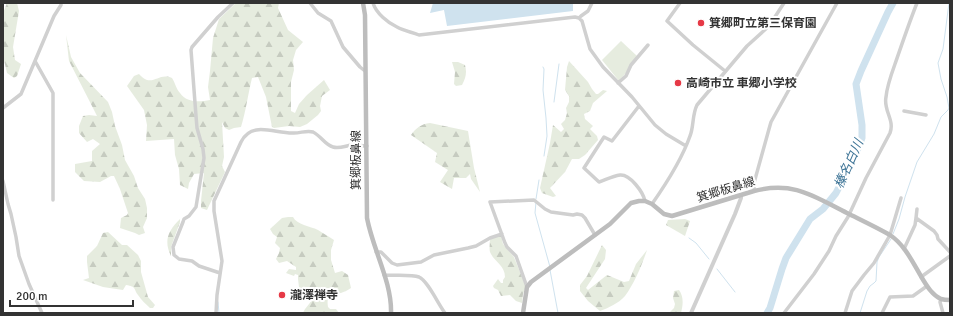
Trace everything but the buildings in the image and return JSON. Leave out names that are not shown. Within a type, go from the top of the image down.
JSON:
[{"type":"main road","name":"箕郷板鼻線","points":[[363,3],[365,15],[368,218],[369,228],[390,294],[390,313]]},
{"type":"main road","name":"箕郷板鼻線","points":[[645,201],[652,204],[664,214],[672,216],[754,191],[783,188],[796,190],[814,196],[894,238],[904,249],[927,286],[936,296],[941,299]]},
{"type":"main road","points":[[523,313],[527,287],[534,279],[614,221],[632,203],[645,201]]},
{"type":"main road","points":[[941,299],[950,300]]},
{"type":"street","points":[[220,273],[199,266],[192,260],[180,259],[174,255],[173,247],[182,222],[196,207],[204,158],[197,128],[191,50],[218,17],[233,3]]},
{"type":"street","points":[[310,3],[318,13],[331,21],[343,47],[365,71]]},
{"type":"street","points":[[374,3],[379,14],[397,27],[419,35],[575,17],[579,18],[582,21],[590,49],[603,67],[656,125],[666,134],[686,146]]},
{"type":"street","points":[[579,18],[588,11],[592,3]]},
{"type":"street","points":[[680,3],[667,21],[693,45],[725,71]]},
{"type":"street","points":[[652,204],[669,179],[686,146],[690,137],[694,113],[697,105],[750,42],[770,26],[784,3]]},
{"type":"street","points":[[754,191],[753,185],[771,122],[837,3]]},
{"type":"street","points":[[784,313],[814,274],[829,251],[892,129],[892,122],[885,103],[886,96],[892,73],[917,3]]},
{"type":"street","points":[[3,108],[22,94],[54,16],[61,4]]},
{"type":"street","points":[[618,83],[626,76],[631,65],[648,45]]},
{"type":"street","points":[[35,61],[53,93],[53,200]]},
{"type":"street","points":[[639,106],[612,141],[604,137],[584,168],[599,182],[619,175],[625,176],[635,184],[645,201]]},
{"type":"street","points":[[904,112],[926,115]]},
{"type":"street","points":[[216,313],[222,260],[214,211],[214,201],[241,142],[247,133],[258,129],[294,133],[305,131],[317,135],[332,147],[337,148],[352,145],[367,146]]},
{"type":"street","points":[[3,181],[19,256],[29,284],[42,313]]},
{"type":"street","points":[[691,313],[735,214],[741,195]]},
{"type":"street","points":[[845,313],[852,291],[874,263],[890,235],[901,198]]},
{"type":"street","points":[[527,287],[516,256],[507,248],[505,244],[490,202],[534,200],[551,212],[582,215],[595,235]]},
{"type":"street","points":[[3,204],[8,204]]},
{"type":"street","points":[[904,249],[915,225],[917,209]]},
{"type":"street","points":[[916,218],[934,231],[938,239],[950,252]]},
{"type":"street","points":[[376,252],[381,252],[389,262],[397,265],[421,262],[434,255],[476,246],[490,238],[502,234]]},
{"type":"street","points":[[921,277],[950,256]]},
{"type":"street","points":[[384,275],[415,276],[421,278],[426,283],[445,313]]},
{"type":"street","points":[[882,313],[890,297],[913,296],[927,286]]},
{"type":"street","points":[[941,299],[940,302],[943,313]]},
{"type":"green space","points":[[7,3],[17,3],[19,11],[13,47],[15,60],[21,64],[17,76],[14,78],[7,73],[3,56],[3,13]]},
{"type":"green space","points":[[236,3],[279,3],[278,8],[288,30],[303,42],[296,50],[293,60],[294,70],[291,82],[291,111],[295,113],[299,104],[324,80],[330,90],[322,96],[320,106],[321,111],[307,124],[300,127],[289,126],[274,128],[272,127],[266,97],[258,77],[252,78],[241,127],[229,130],[225,128],[222,122],[224,157],[222,166],[225,172],[207,210],[201,208],[204,173],[194,174],[189,183],[188,189],[180,185],[174,139],[146,141],[147,125],[144,110],[127,86],[134,76],[139,74],[147,80],[153,80],[165,76],[172,78],[179,91],[186,99],[198,101],[210,100],[208,87],[213,38],[219,19]]},
{"type":"green space","points":[[66,35],[71,57],[80,73],[108,102],[112,112],[125,160],[134,176],[138,188],[145,199],[147,218],[143,227],[145,233],[139,235],[120,228],[121,218],[128,213],[114,176],[100,182],[84,181],[75,172],[75,164],[92,161],[92,151],[100,144],[93,139],[87,142],[79,133],[79,126],[83,116],[97,116],[69,61]]},
{"type":"green space","points":[[621,41],[637,56],[619,81],[602,60]]},
{"type":"green space","points":[[569,61],[588,82],[596,94],[603,90],[607,91],[593,103],[590,111],[584,114],[585,119],[593,126],[590,129],[597,136],[598,140],[585,155],[579,159],[572,159],[565,172],[550,188],[556,196],[553,197],[542,193],[540,188],[553,125],[561,132],[564,129],[561,124],[565,120],[567,113],[566,108],[569,102],[569,96],[565,90]]},
{"type":"green space","points":[[452,62],[458,62],[465,65],[466,75],[462,85],[456,86],[454,84],[455,72]]},
{"type":"green space","points":[[430,123],[468,131],[474,168],[480,192],[471,179],[470,174],[466,178],[454,178],[452,189],[440,182],[448,170],[435,162],[437,153],[411,135],[419,127]]},
{"type":"green space","points":[[293,217],[297,222],[318,230],[334,240],[331,250],[331,260],[335,273],[342,271],[348,275],[351,288],[341,293],[332,294],[328,299],[328,307],[330,309],[336,309],[339,313],[303,313],[312,298],[304,296],[297,291],[299,287],[298,275],[295,274],[294,276],[286,273],[289,269],[296,270],[296,267],[287,261],[279,263],[276,259],[280,248],[275,243],[277,237],[270,229],[282,218]]},
{"type":"green space","points":[[180,219],[171,247],[171,256],[167,245],[167,240],[170,231]]},
{"type":"green space","points":[[685,219],[690,221],[685,236],[666,225],[668,220]]},
{"type":"green space","points":[[108,232],[122,245],[127,245],[138,255],[141,261],[141,272],[148,297],[155,305],[153,308],[150,308],[139,297],[132,286],[126,285],[123,290],[103,287],[83,280],[89,278],[87,256],[97,246],[103,233]]},
{"type":"green space","points":[[501,235],[503,244],[514,257],[526,287],[523,294],[522,303],[516,301],[510,295],[501,296],[498,290],[493,286],[498,279],[501,283],[503,283],[505,277],[503,269],[490,251],[490,239]]},
{"type":"green space","points":[[602,245],[606,250],[605,259],[586,288],[588,290],[607,275],[624,282],[629,281],[636,264],[647,250],[638,274],[623,299],[600,311],[588,301],[580,291],[580,285],[587,276]]},
{"type":"green space","points":[[679,290],[683,301],[681,313],[669,313],[674,308],[675,304],[673,298],[674,291]]},
{"type":"water","points":[[433,3],[573,3],[573,11],[447,26],[444,10],[430,13]]},
{"type":"waterway","name":"榛名白川","points":[[767,313],[770,308],[786,258],[810,219],[823,209],[836,193],[855,156],[862,138],[862,125],[856,84],[893,3]]},
{"type":"waterway","points":[[893,234],[917,162],[934,134],[941,117],[949,108],[938,63],[943,49],[949,3]]},
{"type":"waterway","points":[[554,102],[559,64]]},
{"type":"waterway","points":[[543,67],[543,90],[547,136],[544,156]]},
{"type":"waterway","points":[[536,199],[539,180]]},
{"type":"waterway","points":[[536,202],[535,213],[550,267]]},
{"type":"waterway","points":[[689,238],[696,243],[709,259]]},
{"type":"waterway","points":[[860,313],[867,291],[876,281],[877,262],[879,257],[891,239]]},
{"type":"waterway","points":[[717,269],[735,292]]},
{"type":"waterway","points":[[550,270],[558,313]]},
{"type":"waterway","points":[[218,302],[219,313]]},
{"type":"place","name":"箕郷町立第三保育園","points":[[701,23]]},
{"type":"place","name":"高崎市立 車郷小学校","points":[[678,83]]},
{"type":"place","name":"瀧澤禅寺","points":[[282,295]]}]
